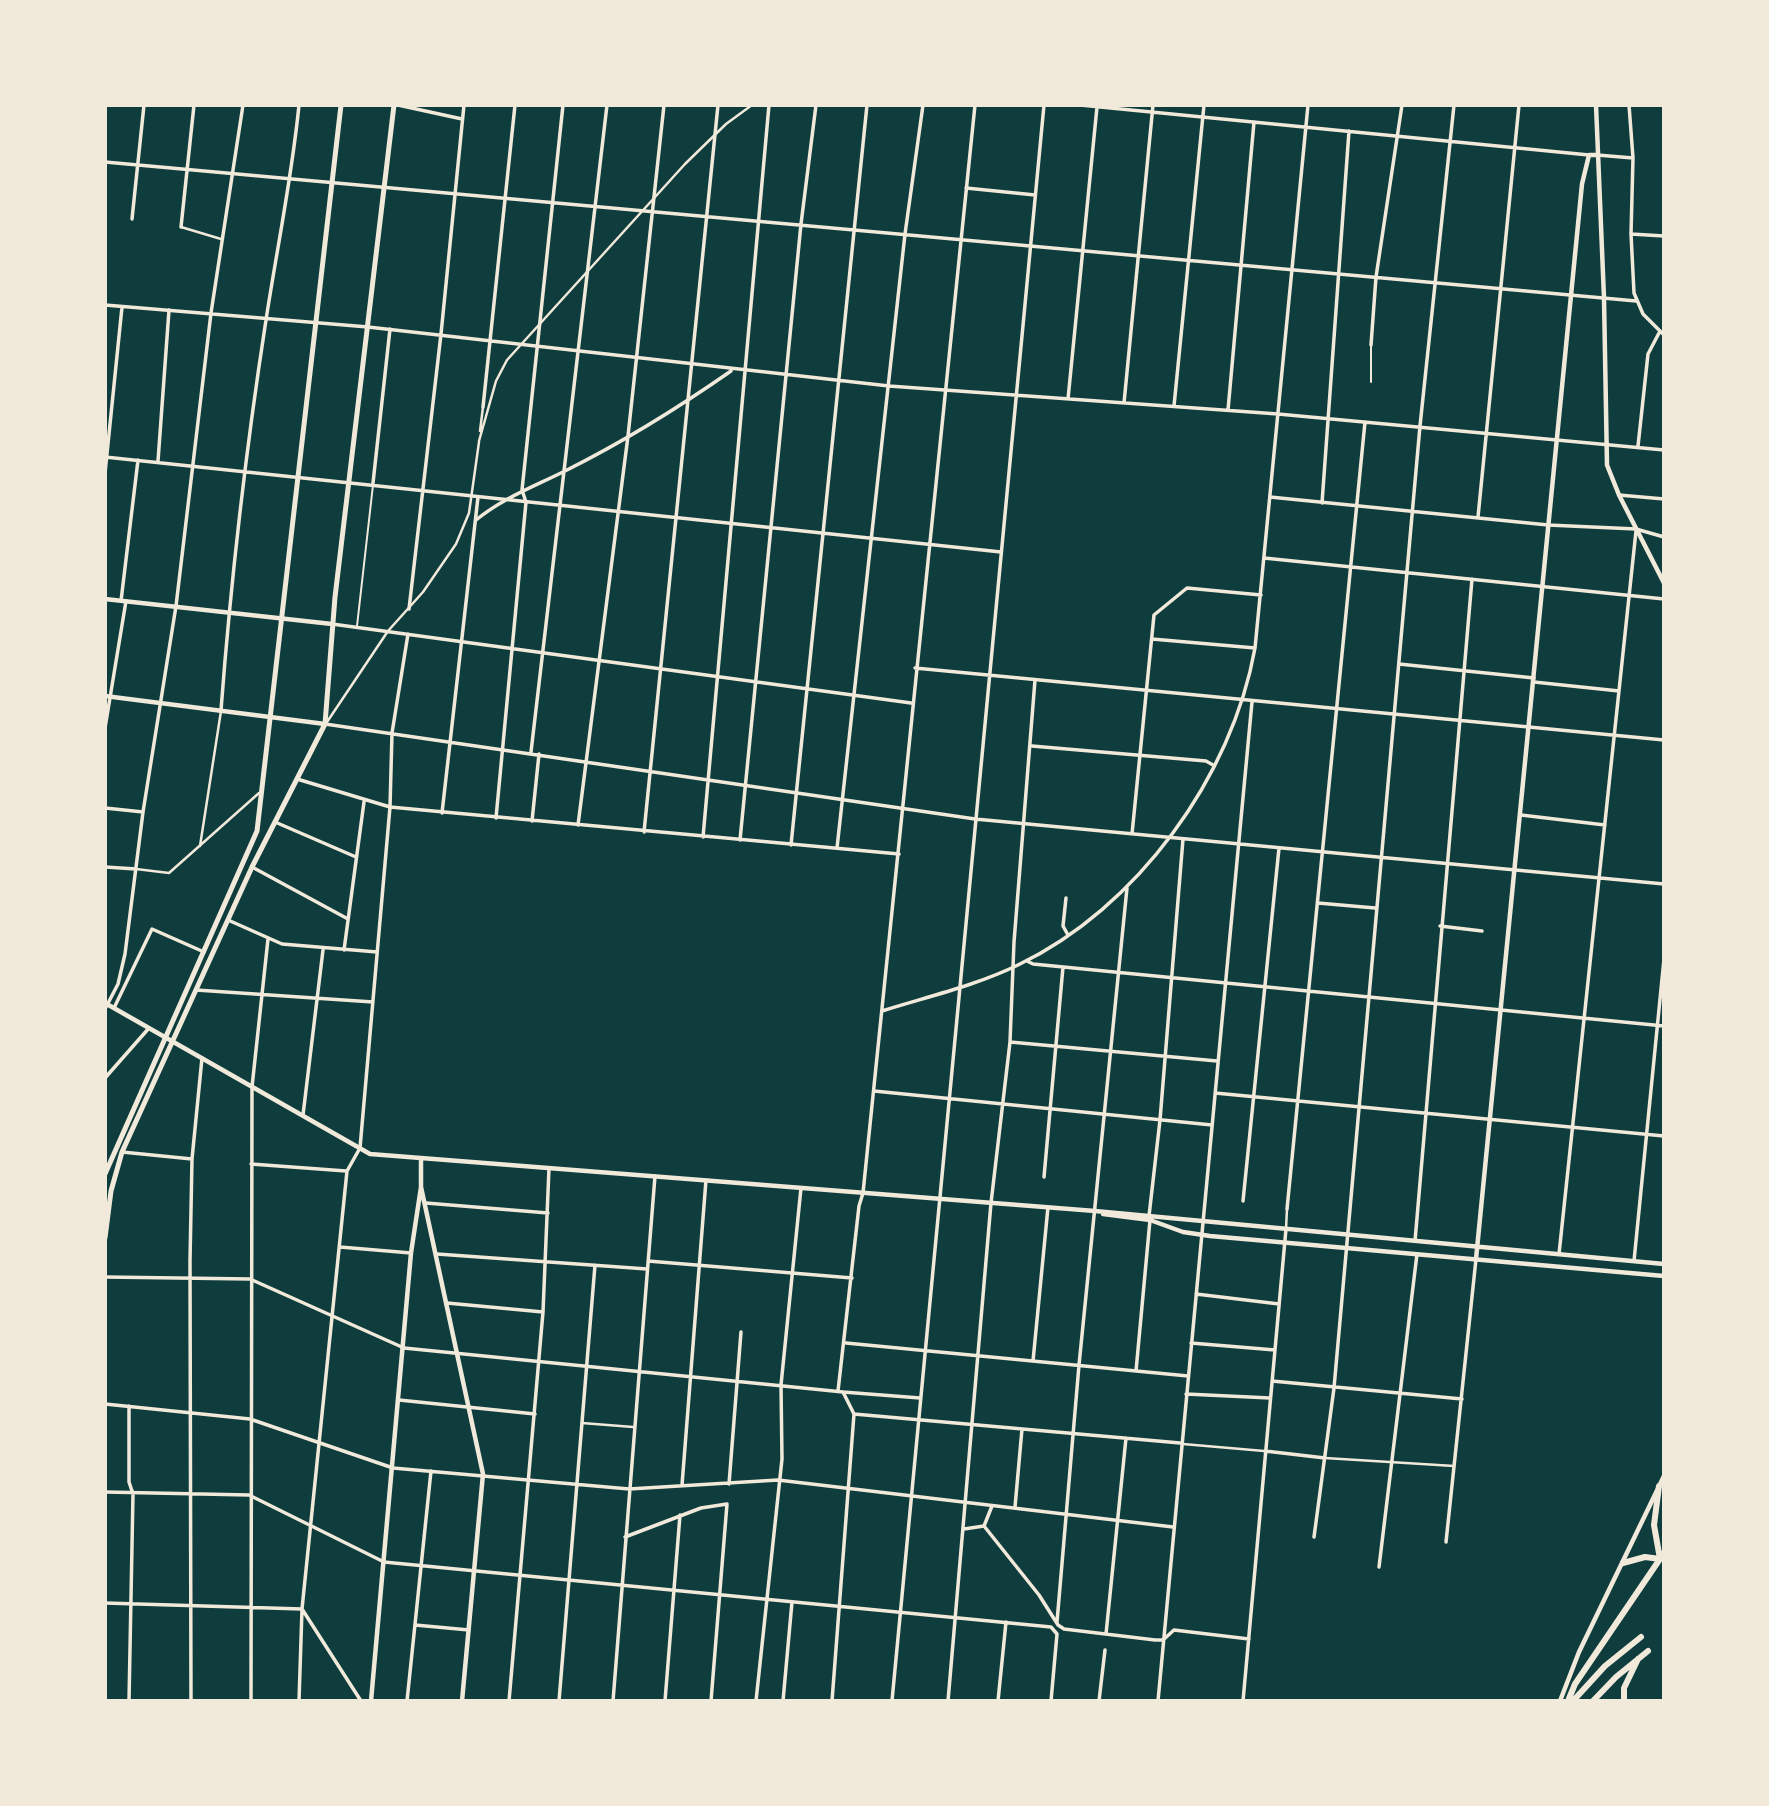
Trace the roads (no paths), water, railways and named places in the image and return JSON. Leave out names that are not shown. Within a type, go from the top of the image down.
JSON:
[{"type":"main road","points":[[105,1174],[164,1037],[255,841],[341,105]]},
{"type":"main road","points":[[105,1238],[113,1182],[122,1152],[252,867],[325,724],[332,624],[396,105]]},
{"type":"main road","points":[[1567,1701],[1575,1684],[1598,1654],[1662,1556],[1654,1525],[1659,1486]]},
{"type":"main road","points":[[1623,1563],[1662,1556]]},
{"type":"main road","points":[[1573,1701],[1605,1666],[1641,1637]]},
{"type":"main road","points":[[1593,1701],[1616,1677],[1648,1651]]},
{"type":"main road","points":[[1624,1701],[1624,1688],[1639,1657]]},
{"type":"street","points":[[132,219],[144,105]]},
{"type":"street","points":[[194,105],[181,227],[223,240]]},
{"type":"street","points":[[243,105],[211,313],[176,606],[143,812],[122,969],[106,1006],[370,1154],[1048,1207],[1095,1211],[1107,1216],[1203,1221],[1664,1264]]},
{"type":"street","points":[[199,847],[221,711],[245,471],[266,318],[292,178],[299,105]]},
{"type":"street","points":[[396,105],[462,119]]},
{"type":"street","points":[[408,609],[441,334],[464,105]]},
{"type":"street","points":[[325,724],[388,631],[408,609],[456,544],[467,521],[491,340],[515,105]]},
{"type":"street","points":[[496,818],[504,748],[510,648],[526,502],[522,490],[563,105]]},
{"type":"street","points":[[531,752],[607,105]]},
{"type":"street","points":[[578,825],[628,436],[664,105]]},
{"type":"street","points":[[644,832],[718,105]]},
{"type":"street","points":[[479,441],[496,381],[521,344],[714,135],[752,105]]},
{"type":"street","points":[[703,837],[769,105]]},
{"type":"street","points":[[740,840],[801,224],[816,105]]},
{"type":"street","points":[[791,845],[867,105]]},
{"type":"street","points":[[837,848],[905,234],[923,105]]},
{"type":"street","points":[[832,1701],[854,1414],[840,1392],[905,807],[911,703],[975,105]]},
{"type":"street","points":[[892,1701],[1044,105]]},
{"type":"street","points":[[1080,105],[1633,158]]},
{"type":"street","points":[[1124,403],[1153,105]]},
{"type":"street","points":[[1174,407],[1204,105]]},
{"type":"street","points":[[882,1011],[1016,967],[1068,935],[1127,888],[1171,838],[1213,765],[1242,701],[1255,648],[1308,105]]},
{"type":"street","points":[[1371,345],[1376,277],[1402,105]]},
{"type":"street","points":[[1314,1537],[1334,1388],[1420,426],[1454,105]]},
{"type":"street","points":[[1478,517],[1519,105]]},
{"type":"street","points":[[1596,105],[1608,469],[1664,583]]},
{"type":"street","points":[[1629,105],[1633,158],[1631,234],[1636,301],[1647,319],[1662,334],[1648,354],[1638,446]]},
{"type":"street","points":[[1068,400],[1097,106]]},
{"type":"street","points":[[1228,410],[1254,122]]},
{"type":"street","points":[[1322,503],[1349,131]]},
{"type":"street","points":[[1446,1542],[1517,870],[1582,184],[1589,155]]},
{"type":"street","points":[[105,162],[1636,301]]},
{"type":"street","points":[[966,188],[1035,195]]},
{"type":"street","points":[[1631,234],[1664,236]]},
{"type":"street","points":[[105,305],[441,334],[889,386],[1278,414],[1662,450]]},
{"type":"street","points":[[105,473],[122,307]]},
{"type":"street","points":[[158,462],[169,310]]},
{"type":"street","points":[[373,484],[390,329]]},
{"type":"street","points":[[474,522],[503,499],[565,471],[688,403],[733,369]]},
{"type":"street","points":[[1243,1701],[1287,1209],[1365,422]]},
{"type":"street","points":[[106,457],[1001,552]]},
{"type":"street","points":[[105,728],[124,601],[138,460]]},
{"type":"street","points":[[1619,495],[1664,499]]},
{"type":"street","points":[[442,813],[448,741],[478,497]]},
{"type":"street","points":[[1270,497],[1548,525],[1636,529],[1664,537]]},
{"type":"street","points":[[1559,1254],[1636,529]]},
{"type":"street","points":[[1264,558],[1664,599]]},
{"type":"street","points":[[1415,1241],[1437,1004],[1445,864],[1472,579]]},
{"type":"street","points":[[1132,834],[1154,615],[1187,588],[1261,595]]},
{"type":"street","points":[[105,599],[280,617],[911,703]]},
{"type":"street","points":[[299,1701],[302,1609],[332,1314],[347,1171],[360,1148],[390,807],[392,733],[408,634]]},
{"type":"street","points":[[1152,639],[1255,648]]},
{"type":"street","points":[[1399,664],[1619,691]]},
{"type":"street","points":[[915,668],[1664,740]]},
{"type":"street","points":[[948,1701],[991,1203],[1010,1042],[1016,967],[1014,942],[1035,680]]},
{"type":"street","points":[[108,696],[504,748],[975,819],[1664,884]]},
{"type":"street","points":[[1158,1701],[1180,1443],[1252,702]]},
{"type":"street","points":[[1031,746],[1206,761],[1213,765]]},
{"type":"street","points":[[532,821],[539,754]]},
{"type":"street","points":[[297,779],[364,802],[390,807],[900,854]]},
{"type":"street","points":[[105,867],[169,873],[261,791]]},
{"type":"street","points":[[344,950],[364,802]]},
{"type":"street","points":[[105,807],[143,812]]},
{"type":"street","points":[[1521,815],[1605,825]]},
{"type":"street","points":[[275,822],[356,857]]},
{"type":"street","points":[[1136,1371],[1183,839]]},
{"type":"street","points":[[1243,1201],[1256,1097],[1279,848]]},
{"type":"street","points":[[252,867],[348,919]]},
{"type":"street","points":[[1057,1622],[1079,1365],[1127,888]]},
{"type":"street","points":[[1066,898],[1063,926],[1068,935]]},
{"type":"street","points":[[1318,902],[1375,908]]},
{"type":"street","points":[[228,920],[268,939],[323,950],[377,953]]},
{"type":"street","points":[[1440,926],[1482,930]]},
{"type":"street","points":[[114,1009],[150,931],[155,929],[204,952]]},
{"type":"street","points":[[251,1701],[249,1496],[252,1087],[268,939]]},
{"type":"street","points":[[303,1115],[323,950]]},
{"type":"street","points":[[1634,1261],[1664,959]]},
{"type":"street","points":[[1027,961],[1063,967],[1664,1026]]},
{"type":"street","points":[[1044,1177],[1063,967]]},
{"type":"street","points":[[196,990],[373,1002]]},
{"type":"street","points":[[105,1078],[149,1028]]},
{"type":"street","points":[[1010,1042],[1217,1061]]},
{"type":"street","points":[[191,1701],[192,1159],[202,1058]]},
{"type":"street","points":[[874,1091],[1212,1125]]},
{"type":"street","points":[[1215,1093],[1664,1136]]},
{"type":"street","points":[[122,1152],[192,1159]]},
{"type":"street","points":[[371,1701],[411,1253],[421,1187],[421,1158]]},
{"type":"street","points":[[251,1164],[347,1171]]},
{"type":"street","points":[[509,1701],[547,1263],[549,1168]]},
{"type":"street","points":[[613,1701],[655,1176]]},
{"type":"street","points":[[682,1486],[706,1180]]},
{"type":"street","points":[[421,1187],[483,1474],[462,1701]]},
{"type":"street","points":[[756,1701],[782,1460],[781,1385],[801,1188]]},
{"type":"street","points":[[426,1203],[548,1213]]},
{"type":"street","points":[[1033,1362],[1048,1207]]},
{"type":"street","points":[[1150,1218],[1176,1230],[1202,1235],[1664,1276]]},
{"type":"street","points":[[340,1247],[411,1253]]},
{"type":"street","points":[[437,1254],[648,1269]]},
{"type":"street","points":[[1379,1567],[1416,1254]]},
{"type":"street","points":[[648,1261],[852,1278]]},
{"type":"street","points":[[559,1701],[595,1265]]},
{"type":"street","points":[[105,1277],[250,1279],[404,1349],[920,1398]]},
{"type":"street","points":[[1196,1294],[1279,1304]]},
{"type":"street","points":[[447,1303],[543,1312]]},
{"type":"street","points":[[729,1484],[741,1332]]},
{"type":"street","points":[[845,1343],[1188,1376]]},
{"type":"street","points":[[1191,1343],[1275,1350]]},
{"type":"street","points":[[1272,1381],[1462,1399]]},
{"type":"street","points":[[1186,1394],[1270,1398]]},
{"type":"street","points":[[399,1400],[535,1414]]},
{"type":"street","points":[[105,1404],[250,1419],[393,1468],[629,1489],[778,1480],[1117,1523],[1173,1527]]},
{"type":"street","points":[[129,1406],[129,1482],[133,1494],[129,1701]]},
{"type":"street","points":[[854,1414],[1325,1458],[1392,1460],[1454,1466]]},
{"type":"street","points":[[582,1423],[633,1427]]},
{"type":"street","points":[[1015,1508],[1022,1429]]},
{"type":"street","points":[[1106,1635],[1126,1438]]},
{"type":"street","points":[[407,1701],[431,1471]]},
{"type":"street","points":[[1560,1701],[1579,1652],[1664,1476]]},
{"type":"street","points":[[105,1492],[249,1496],[384,1562],[1051,1627],[1057,1634],[1051,1701]]},
{"type":"street","points":[[625,1538],[680,1516],[727,1504],[712,1701]]},
{"type":"street","points":[[984,1526],[992,1506]]},
{"type":"street","points":[[665,1701],[680,1516]]},
{"type":"street","points":[[984,1526],[1065,1629],[1163,1640],[1174,1630],[1249,1639]]},
{"type":"street","points":[[964,1529],[984,1526]]},
{"type":"street","points":[[783,1701],[792,1602]]},
{"type":"street","points":[[105,1603],[302,1609]]},
{"type":"street","points":[[302,1609],[361,1701]]},
{"type":"street","points":[[998,1701],[1006,1622]]},
{"type":"street","points":[[415,1625],[469,1630]]},
{"type":"street","points":[[1099,1701],[1105,1650]]},
{"type":"lane","points":[[1371,345],[1371,382]]},
{"type":"lane","points":[[357,627],[373,484]]}]
